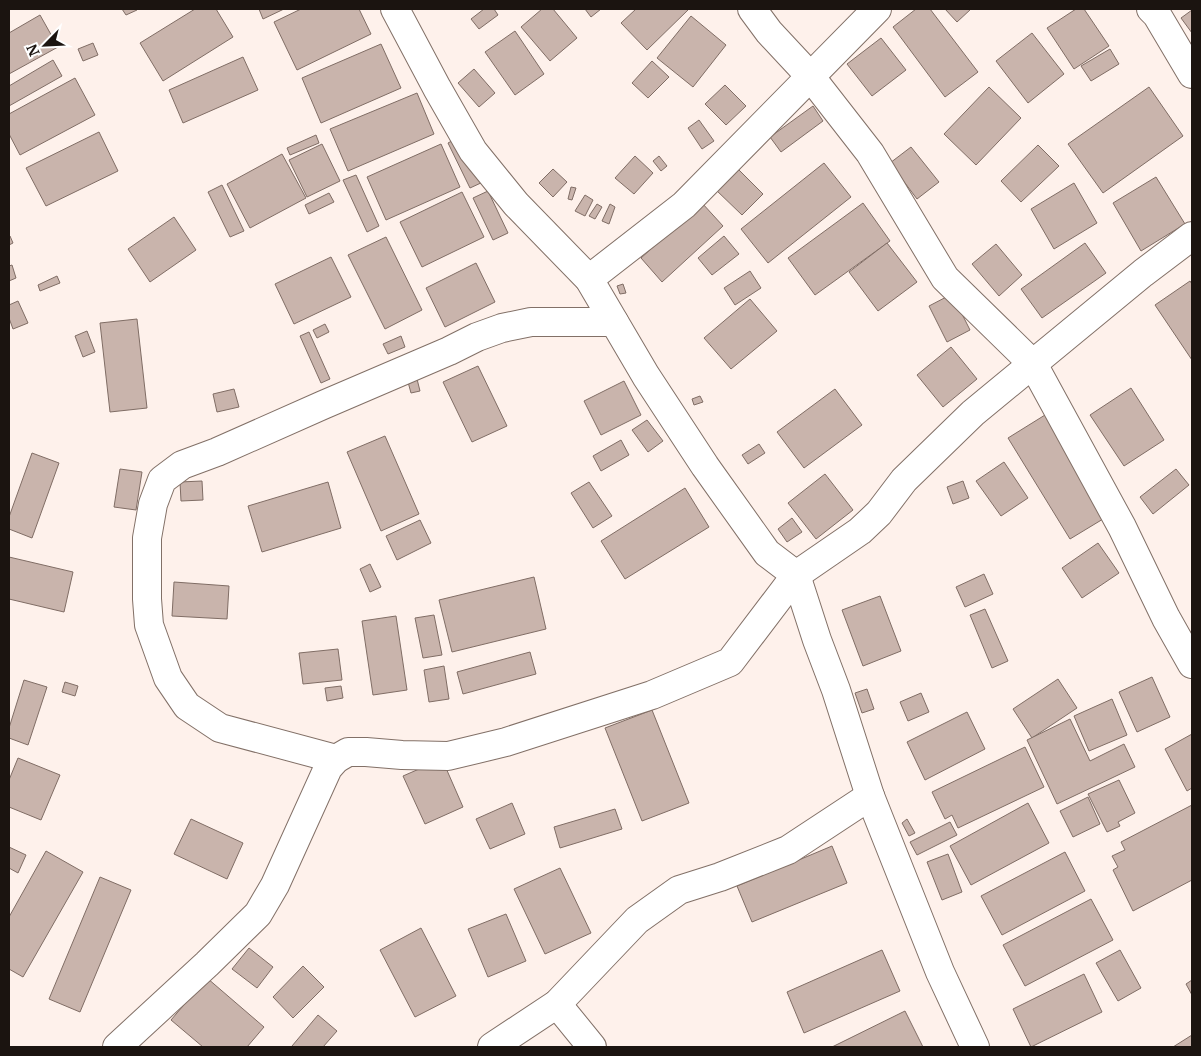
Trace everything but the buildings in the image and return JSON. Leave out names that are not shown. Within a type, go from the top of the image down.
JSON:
[{"type":"street","points":[[395,9],[473,151],[516,204],[589,279],[646,376],[705,466],[767,553],[796,575],[870,796],[940,972],[975,1047]]},
{"type":"street","points":[[752,9],[769,32],[810,76],[870,153],[945,278],[1033,364],[1122,527],[1166,618],[1192,664]]},
{"type":"street","points":[[589,279],[684,205],[877,9]]},
{"type":"street","points":[[1152,9],[1192,74]]},
{"type":"street","points":[[117,1047],[258,914],[274,885],[328,768],[336,759],[348,752],[448,756],[506,742],[652,696],[730,662],[796,575],[860,531],[879,513],[904,480],[973,413],[1143,272],[1192,236]]},
{"type":"street","points":[[336,759],[220,728],[187,706],[168,678],[149,625],[147,599],[147,538],[152,504],[162,480],[182,465],[226,449],[477,337],[502,328],[531,322],[614,322]]},
{"type":"street","points":[[492,1047],[557,1004],[637,920],[679,890],[720,877],[788,850],[870,796]]},
{"type":"street","points":[[557,1004],[592,1047]]}]
